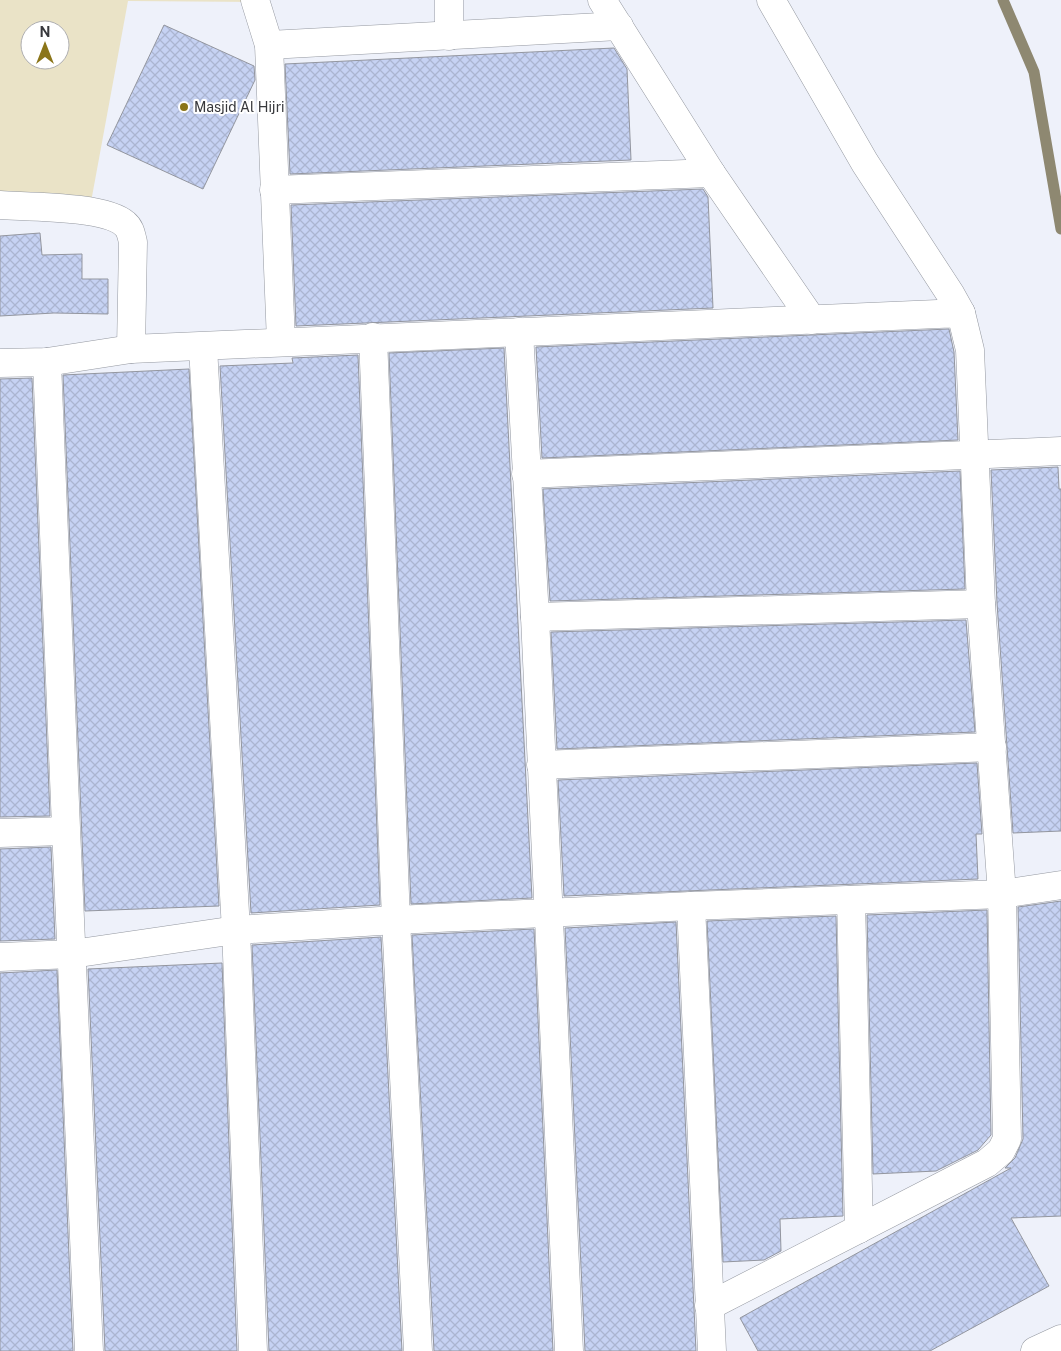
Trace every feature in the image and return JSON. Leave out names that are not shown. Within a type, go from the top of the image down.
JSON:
[{"type":"street","points":[[255,0],[269,45],[281,342]]},
{"type":"street","points":[[448,0],[449,36]]},
{"type":"street","points":[[602,0],[711,173],[812,320]]},
{"type":"street","points":[[709,1306],[988,1163],[1001,1151],[1008,1139],[1002,894],[981,604],[970,350],[961,313],[951,295],[865,163],[771,0]]},
{"type":"street","points":[[269,45],[619,26]]},
{"type":"street","points":[[274,190],[711,173]]},
{"type":"street","points":[[0,205],[104,213],[125,224],[130,230],[133,242],[131,348]]},
{"type":"street","points":[[0,363],[47,362],[131,348],[203,347],[373,337],[961,313]]},
{"type":"street","points":[[519,332],[535,617],[569,1351]]},
{"type":"street","points":[[373,337],[396,920],[418,1351]]},
{"type":"street","points":[[203,347],[236,930],[254,1351]]},
{"type":"street","points":[[47,362],[65,831],[89,1351]]},
{"type":"street","points":[[526,474],[974,453],[1061,451]]},
{"type":"street","points":[[535,617],[981,604]]},
{"type":"street","points":[[541,765],[992,746]]},
{"type":"street","points":[[0,833],[65,831]]},
{"type":"street","points":[[0,956],[72,954],[236,930],[549,912],[1002,894],[1061,885]]},
{"type":"street","points":[[851,900],[859,1229]]},
{"type":"street","points":[[690,906],[712,1351]]},
{"type":"street","points":[[1035,1351],[1061,1339]]},
{"type":"shaded area","points":[[0,0],[255,0],[256,2],[128,1],[91,202],[0,193]]},
{"type":"building","name":"Masjid Al Hijri","points":[[164,25],[254,66],[255,80],[203,189],[107,145]]},
{"type":"building","points":[[614,48],[627,69],[631,160],[290,174],[285,64]]},
{"type":"building","points":[[703,189],[708,197],[713,308],[296,326],[291,205]]},
{"type":"building","points":[[40,233],[42,255],[82,254],[82,279],[108,279],[108,314],[54,313],[0,316],[0,236]]},
{"type":"building","points":[[949,329],[954,352],[958,440],[542,458],[536,347]]},
{"type":"building","points":[[504,348],[532,898],[411,904],[389,353]]},
{"type":"building","points":[[358,355],[380,905],[251,913],[220,366],[293,363],[292,358]]},
{"type":"building","points":[[189,369],[219,906],[85,911],[63,375]]},
{"type":"building","points":[[32,378],[50,816],[0,817],[0,379]]},
{"type":"building","points":[[1058,467],[1059,489],[1061,489],[1061,831],[1013,833],[997,603],[991,470]]},
{"type":"building","points":[[960,471],[965,589],[550,601],[543,489]]},
{"type":"building","points":[[966,620],[975,732],[557,749],[551,632]]},
{"type":"building","points":[[977,763],[982,834],[976,834],[978,879],[564,896],[558,780]]},
{"type":"building","points":[[51,847],[55,939],[0,941],[0,849]]},
{"type":"building","points":[[1061,901],[1061,1216],[1011,1218],[1049,1286],[930,1351],[758,1351],[740,1318],[1011,1168],[1005,1168],[1015,1158],[1023,1139],[1018,907]]},
{"type":"building","points":[[987,910],[991,1135],[978,1150],[936,1171],[873,1174],[867,915]]},
{"type":"building","points":[[836,916],[843,1216],[780,1219],[781,1251],[764,1260],[723,1262],[707,921]]},
{"type":"building","points":[[676,922],[696,1351],[585,1351],[565,928]]},
{"type":"building","points":[[534,929],[553,1351],[434,1351],[412,935]]},
{"type":"building","points":[[381,937],[402,1351],[269,1351],[252,945]]},
{"type":"building","points":[[222,963],[237,1351],[105,1351],[88,969]]},
{"type":"building","points":[[57,970],[73,1351],[0,1351],[0,973]]},
{"type":"waterway","points":[[1003,0],[1034,72],[1061,229]]},
{"type":"place","name":"Masjid Al Hijri","points":[[184,107]]}]
